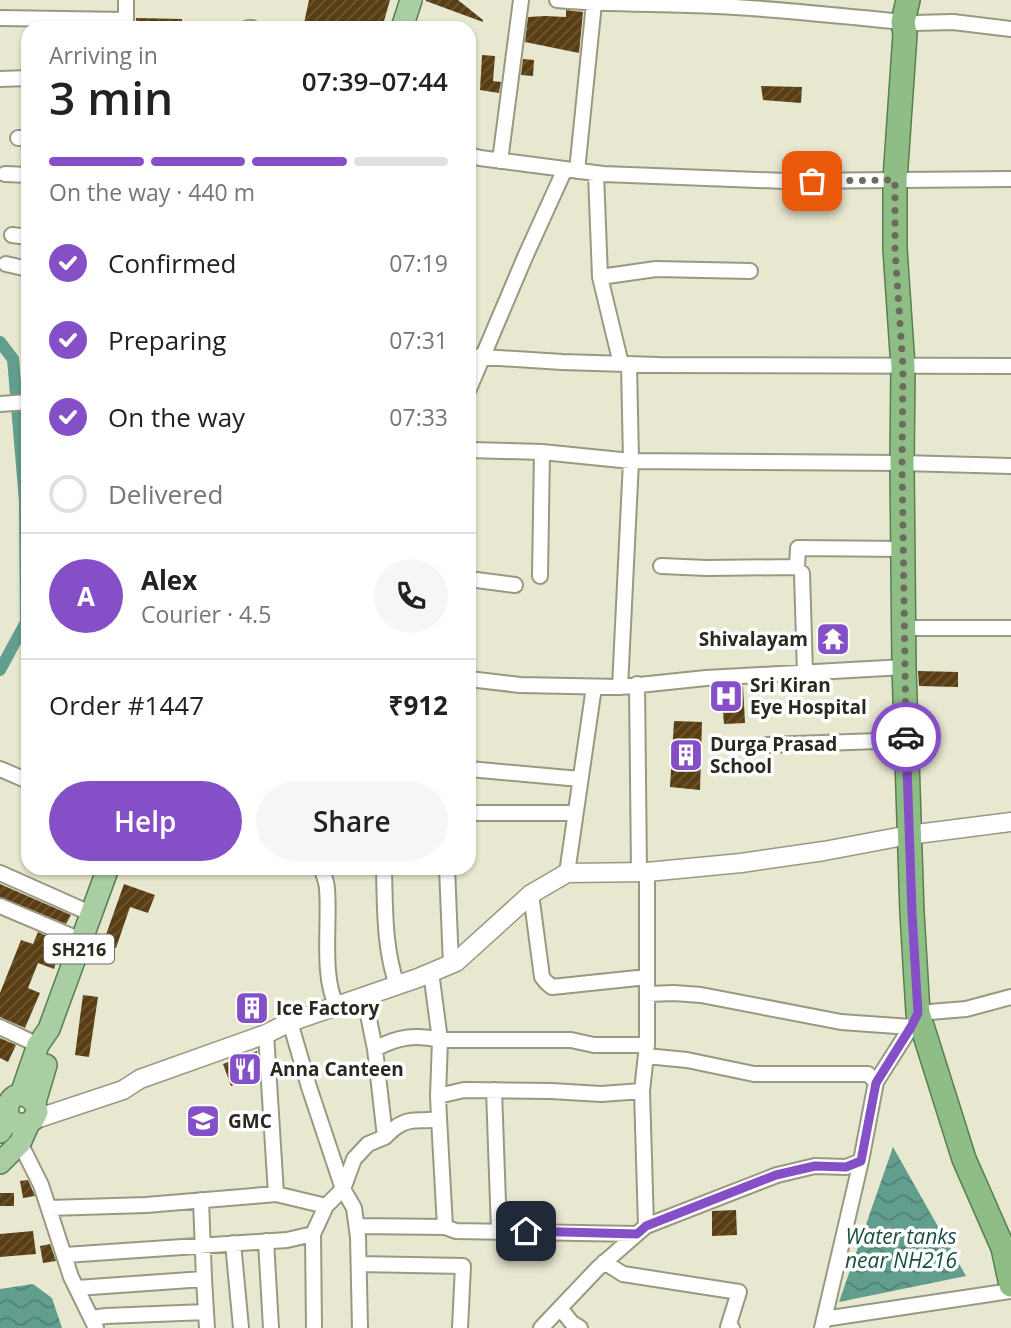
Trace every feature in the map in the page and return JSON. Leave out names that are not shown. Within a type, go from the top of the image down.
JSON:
[{"type":"highway","points":[[922,0],[908,20],[895,180],[895,249],[903,367],[904,667],[914,1020],[964,1159],[1007,1248],[1011,1285]]},
{"type":"main road","points":[[404,21],[411,0]]},
{"type":"main road","name":"SH216","points":[[23,1114],[47,1059],[43,1037],[83,941],[106,875]]},
{"type":"main road","points":[[0,1163],[20,1143],[23,1114]]},
{"type":"street","points":[[126,0],[126,21]]},
{"type":"street","points":[[500,161],[521,0]]},
{"type":"street","points":[[557,0],[719,3],[1011,29]]},
{"type":"street","points":[[476,355],[571,170],[598,2]]},
{"type":"street","points":[[0,18],[63,21]]},
{"type":"street","points":[[0,79],[21,78]]},
{"type":"street","points":[[476,156],[596,174],[785,181],[1011,179]]},
{"type":"street","points":[[5,174],[21,175]]},
{"type":"street","points":[[596,174],[600,277],[625,364],[631,461],[620,687]]},
{"type":"street","points":[[12,235],[21,236]]},
{"type":"street","points":[[6,264],[21,267]]},
{"type":"street","points":[[600,277],[656,269],[750,271]]},
{"type":"street","points":[[476,357],[625,364],[1011,366]]},
{"type":"street","points":[[0,404],[21,402]]},
{"type":"street","points":[[476,450],[542,452],[631,461],[1011,466]]},
{"type":"street","points":[[540,576],[542,452]]},
{"type":"street","points":[[661,566],[797,567],[798,548],[903,549]]},
{"type":"street","points":[[802,573],[805,673]]},
{"type":"street","points":[[476,580],[515,585]]},
{"type":"street","points":[[904,628],[1011,628]]},
{"type":"street","points":[[476,680],[520,685],[620,687],[706,678],[904,667]]},
{"type":"street","points":[[637,684],[648,977],[647,1051],[642,1091],[641,1230]]},
{"type":"street","points":[[567,873],[594,687]]},
{"type":"street","points":[[767,745],[906,740]]},
{"type":"street","points":[[0,769],[21,778]]},
{"type":"street","points":[[476,770],[580,779]]},
{"type":"street","points":[[476,813],[575,813]]},
{"type":"street","points":[[23,1114],[123,1078],[140,1079],[451,965],[531,894],[567,873],[643,872],[769,859],[909,835],[1011,822]]},
{"type":"street","points":[[0,873],[92,914]]},
{"type":"street","points":[[324,875],[327,886],[328,979],[337,1006]]},
{"type":"street","points":[[384,875],[391,969],[397,985]]},
{"type":"street","points":[[447,875],[451,965]]},
{"type":"street","points":[[531,894],[542,977],[552,987],[648,977]]},
{"type":"street","points":[[0,906],[83,941]]},
{"type":"street","points":[[431,972],[440,1040],[438,1096],[445,1227]]},
{"type":"street","points":[[648,994],[701,995],[841,1023],[914,1020],[1011,996]]},
{"type":"street","points":[[364,995],[375,1049],[385,1137]]},
{"type":"street","points":[[914,1020],[876,1083],[861,1161],[823,1324],[1011,1291]]},
{"type":"street","points":[[290,1022],[343,1189],[354,1209],[359,1264],[360,1328]]},
{"type":"street","points":[[0,1027],[43,1037]]},
{"type":"street","points":[[266,1034],[276,1194]]},
{"type":"street","points":[[375,1049],[393,1040],[424,1036],[440,1040],[571,1040],[647,1051],[754,1073],[868,1074],[876,1083]]},
{"type":"street","points":[[438,1096],[464,1090],[601,1094],[642,1091]]},
{"type":"street","points":[[494,1090],[499,1231]]},
{"type":"street","points":[[314,1328],[313,1234],[326,1206],[343,1189],[354,1159],[368,1144],[410,1121],[439,1118]]},
{"type":"street","points":[[20,1143],[41,1185],[71,1277],[94,1323],[106,1316],[206,1312]]},
{"type":"street","points":[[541,1328],[604,1262],[641,1230],[776,1175],[815,1166],[846,1167],[861,1161]]},
{"type":"street","points":[[49,1209],[146,1205],[276,1194],[326,1206]]},
{"type":"street","points":[[201,1200],[207,1328]]},
{"type":"street","points":[[356,1226],[445,1227],[456,1231],[641,1230]]},
{"type":"street","points":[[65,1255],[286,1240],[313,1234]]},
{"type":"street","points":[[266,1241],[271,1328]]},
{"type":"street","points":[[233,1243],[241,1328]]},
{"type":"street","points":[[604,1262],[623,1274],[739,1292],[729,1328]]},
{"type":"street","points":[[359,1264],[463,1266],[460,1328]]},
{"type":"street","points":[[77,1288],[204,1279]]},
{"type":"street","points":[[560,1308],[574,1326]]},
{"type":"water","name":"Water tanks near NH216","points":[[893,1147],[966,1276],[839,1302]]},
{"type":"water","points":[[33,1284],[52,1298],[62,1328],[0,1328],[0,1289]]},
{"type":"building","points":[[309,0],[390,0],[384,21],[304,21]]},
{"type":"building","points":[[458,0],[483,22],[426,1]]},
{"type":"building","points":[[566,10],[583,12],[579,53],[525,42],[528,17],[566,17]]},
{"type":"building","points":[[136,18],[182,19],[182,21],[136,21]]},
{"type":"building","points":[[482,55],[495,56],[493,81],[501,82],[499,93],[480,90]]},
{"type":"building","points":[[523,59],[534,60],[533,76],[521,75]]},
{"type":"building","points":[[761,86],[802,87],[801,103],[763,100]]},
{"type":"building","points":[[918,671],[958,672],[958,687],[919,686]]},
{"type":"building","points":[[743,686],[745,723],[724,724],[721,687]]},
{"type":"building","name":"Durga Prasad School","points":[[674,721],[702,722],[700,790],[670,787]]},
{"type":"building","points":[[0,884],[71,915],[66,924],[0,897]]},
{"type":"building","points":[[124,884],[155,895],[148,913],[130,907],[116,948],[103,943]]},
{"type":"building","points":[[38,932],[62,943],[54,969],[38,963],[28,988],[40,993],[25,1028],[0,1017],[0,993],[21,940],[33,944]]},
{"type":"building","points":[[83,995],[98,997],[89,1057],[75,1055]]},
{"type":"building","name":"Ice Factory","points":[[262,996],[263,1018],[241,1019],[241,997]]},
{"type":"building","points":[[0,1038],[16,1045],[8,1062],[0,1058]]},
{"type":"building","points":[[257,1051],[259,1076],[231,1086],[223,1064]]},
{"type":"building","points":[[28,1180],[35,1196],[23,1198],[20,1181]]},
{"type":"building","points":[[0,1193],[14,1193],[14,1206],[0,1206]]},
{"type":"building","points":[[736,1210],[737,1235],[712,1236],[712,1211]]},
{"type":"building","points":[[33,1231],[36,1254],[0,1257],[0,1234]]},
{"type":"building","points":[[50,1244],[56,1261],[43,1263],[40,1246]]},
{"type":"waterway","points":[[0,342],[13,359],[21,454]]},
{"type":"waterway","points":[[0,670],[21,631]]},
{"type":"way so far","points":[[812,181],[895,180],[895,249],[903,367],[906,737]]},
{"type":"place","name":"Shivalayam","points":[[833,639]]},
{"type":"place","name":"Sri Kiran Eye Hospital","points":[[726,696]]},
{"type":"place","name":"Durga Prasad School","points":[[686,755]]},
{"type":"place","name":"Ice Factory","points":[[252,1008]]},
{"type":"place","name":"Anna Canteen","points":[[245,1069]]},
{"type":"place","name":"GMC","points":[[203,1121]]},
{"type":"route","points":[[526,1231],[637,1234],[646,1226],[776,1175],[815,1166],[846,1167],[861,1161],[876,1083],[918,1013],[906,737]]}]
